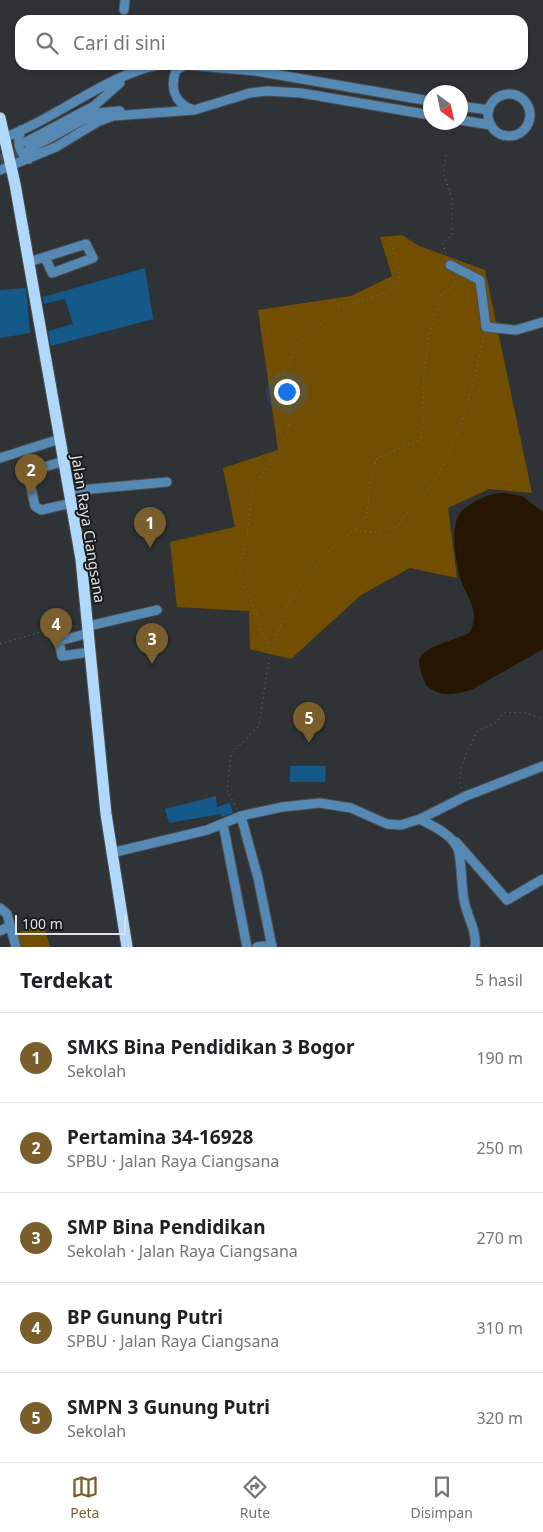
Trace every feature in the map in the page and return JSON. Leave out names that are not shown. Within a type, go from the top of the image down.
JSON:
[{"type":"main road","name":"Jalan Raya Ciangsana","points":[[0,118],[6,168],[30,262],[70,497],[89,628],[95,723],[111,853],[127,947]]},
{"type":"street","points":[[124,10],[125,0]]},
{"type":"street","points":[[2,138],[128,75],[143,70]]},
{"type":"street","points":[[173,70],[175,94],[179,108]]},
{"type":"street","points":[[244,70],[423,100]]},
{"type":"street","points":[[128,75],[94,106],[27,145],[96,113],[108,111],[158,113]]},
{"type":"street","points":[[6,168],[56,147],[99,121],[113,116],[158,113],[179,108],[194,110],[267,91],[301,93],[423,114]]},
{"type":"street","points":[[513,94],[520,97],[529,110],[528,124],[522,131],[514,135],[496,132],[491,125],[489,110],[498,98],[513,94]]},
{"type":"street","points":[[468,107],[489,110]]},
{"type":"street","points":[[468,121],[491,125]]},
{"type":"street","points":[[21,130],[18,143],[22,154],[29,159]]},
{"type":"street","points":[[30,262],[45,257],[86,244],[93,258],[52,273],[45,257]]},
{"type":"street","points":[[450,265],[480,280],[486,327],[516,330],[543,322]]},
{"type":"street","points":[[0,458],[60,439]]},
{"type":"street","points":[[64,462],[35,470],[29,479],[35,506],[41,510],[70,497],[167,482]]},
{"type":"street","points":[[90,652],[62,656],[59,641],[89,628],[157,610]]},
{"type":"street","points":[[111,853],[155,844],[223,824],[241,816],[282,807],[320,803],[351,808],[388,824],[401,825],[420,819],[466,796],[543,766]]},
{"type":"street","points":[[241,816],[258,878],[272,946],[257,947]]},
{"type":"street","points":[[420,819],[462,846],[507,900],[543,879]]},
{"type":"street","points":[[223,824],[247,947]]},
{"type":"street","points":[[446,834],[457,847],[463,899],[470,921],[477,934],[475,947]]},
{"type":"street","points":[[0,908],[7,914],[16,947]]},
{"type":"street","points":[[0,931],[10,926]]},
{"type":"path","points":[[241,816],[227,790],[231,754],[259,726],[270,654],[291,596],[334,547],[363,522],[367,512],[370,483],[377,458],[421,439],[424,413],[423,382],[429,334],[442,294],[456,283],[442,244],[452,235],[452,198],[443,172],[446,155]]},
{"type":"path","points":[[270,654],[254,607],[240,578],[240,562],[247,539],[252,492],[286,435],[291,416],[283,377],[298,344],[339,307],[388,292],[399,279],[399,268],[390,238]]},
{"type":"path","points":[[354,531],[375,532],[397,527],[405,514],[421,500],[435,481],[460,429],[486,327]]},
{"type":"path","points":[[0,644],[60,626],[89,628]]},
{"type":"path","points":[[466,796],[460,784],[462,766],[477,731],[497,722],[503,713],[522,712],[543,719]]},
{"type":"shaded area","points":[[402,235],[419,246],[485,270],[532,493],[489,489],[448,508],[457,578],[410,568],[361,595],[291,659],[250,649],[249,611],[177,607],[170,542],[235,527],[223,468],[278,450],[258,310],[351,296],[392,276],[380,237]]},
{"type":"shaded area","points":[[506,493],[522,496],[543,512],[543,649],[473,689],[454,694],[443,694],[426,685],[419,661],[426,651],[470,632],[473,625],[474,612],[458,568],[454,538],[456,521],[462,511],[477,501],[492,494]]},
{"type":"shaded area","points":[[44,925],[50,947],[22,947],[17,933]]},
{"type":"building","points":[[145,268],[153,319],[51,346],[48,331],[73,324],[65,299],[44,304],[43,297]]},
{"type":"building","points":[[26,288],[30,333],[0,338],[0,290]]},
{"type":"building","points":[[290,766],[326,766],[325,782],[290,782]]},
{"type":"building","points":[[216,796],[217,807],[230,803],[233,813],[221,817],[221,814],[169,823],[165,809]]},
{"type":"tunnel","points":[[0,159],[29,149]]},
{"type":"place","name":"Pertamina 34-16928","points":[[31,495]]},
{"type":"place","name":"SMKS Bina Pendidikan 3 Bogor","points":[[150,548]]},
{"type":"place","name":"BP Gunung Putri","points":[[56,649]]},
{"type":"place","name":"SMP Bina Pendidikan","points":[[152,664]]},
{"type":"place","name":"SMPN 3 Gunung Putri","points":[[309,743]]}]
